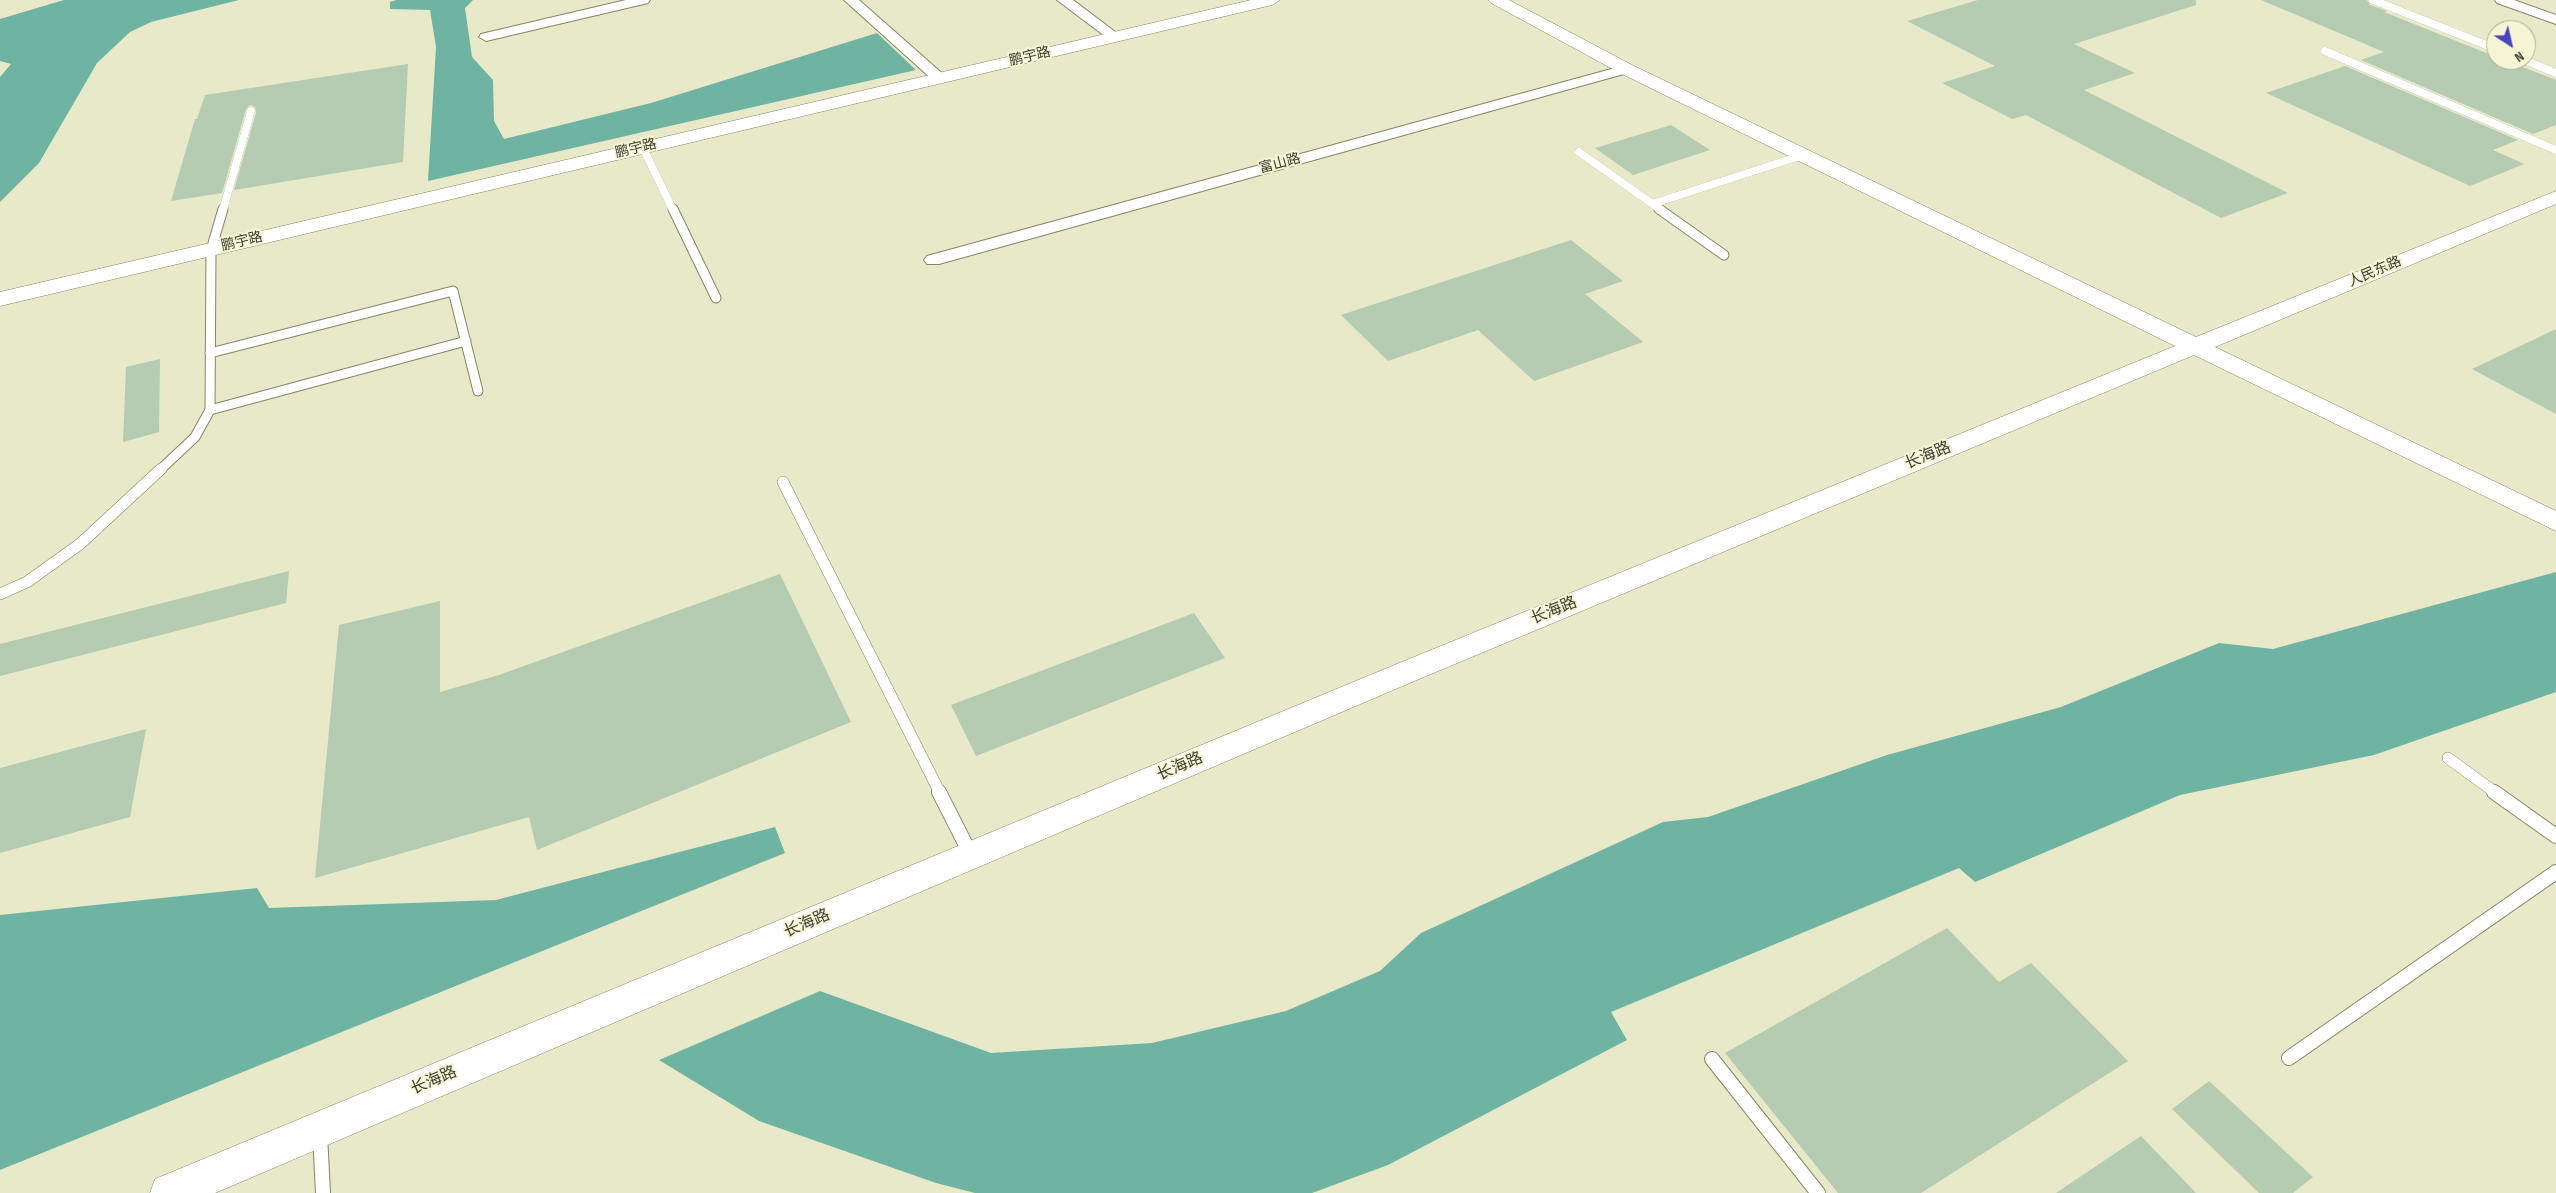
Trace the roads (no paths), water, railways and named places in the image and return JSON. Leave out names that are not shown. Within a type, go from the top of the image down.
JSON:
[{"type":"street","points":[[486,37],[643,0]]},
{"type":"street","points":[[851,0],[939,78]]},
{"type":"street","points":[[1064,0],[1114,37]]},
{"type":"street","name":"鹏宇路","points":[[0,299],[1272,0]]},
{"type":"street","points":[[1498,0],[1626,69],[2556,522]]},
{"type":"street","points":[[2502,0],[2556,20]]},
{"type":"street","name":"富山路","points":[[933,260],[1626,69]]},
{"type":"street","name":"人民东路","points":[[2194,347],[2556,197]]},
{"type":"street","name":"长海路","points":[[169,1193],[1393,677],[2194,347]]},
{"type":"lane","points":[[2372,0],[2486,45]]},
{"type":"lane","points":[[2326,51],[2556,150]]},
{"type":"lane","points":[[2536,64],[2556,72]]},
{"type":"lane","points":[[0,594],[26,582],[80,544],[195,437],[210,410],[210,250],[251,111]]},
{"type":"lane","points":[[643,148],[716,298]]},
{"type":"lane","points":[[1579,152],[1724,255]]},
{"type":"lane","points":[[1652,204],[1803,155]]},
{"type":"lane","points":[[210,353],[453,292],[478,391]]},
{"type":"lane","points":[[210,410],[466,341]]},
{"type":"lane","points":[[783,482],[971,855]]},
{"type":"lane","points":[[2448,758],[2556,836]]},
{"type":"lane","points":[[2289,1058],[2556,872]]},
{"type":"lane","points":[[1712,1060],[1818,1193]]},
{"type":"lane","points":[[320,1130],[323,1193]]},
{"type":"water","points":[[64,0],[239,0],[151,22],[130,32],[97,63],[39,163],[0,202],[0,77],[11,64],[0,61],[0,19]]},
{"type":"water","points":[[396,0],[473,0],[465,8],[472,57],[493,80],[494,121],[504,139],[651,103],[877,33],[916,70],[428,181],[436,47],[430,10],[390,9],[390,2]]},
{"type":"water","points":[[2556,572],[2556,692],[2374,755],[2180,795],[1975,882],[1959,868],[1611,1012],[1627,1040],[1388,1165],[1312,1193],[975,1193],[936,1183],[759,1121],[659,1060],[820,991],[991,1053],[1152,1043],[1286,1011],[1380,971],[1421,933],[1663,822],[1708,817],[1887,755],[2061,707],[2219,643],[2273,649]]},
{"type":"water","points":[[775,827],[785,853],[0,1170],[0,915],[257,888],[269,908],[496,900]]}]
